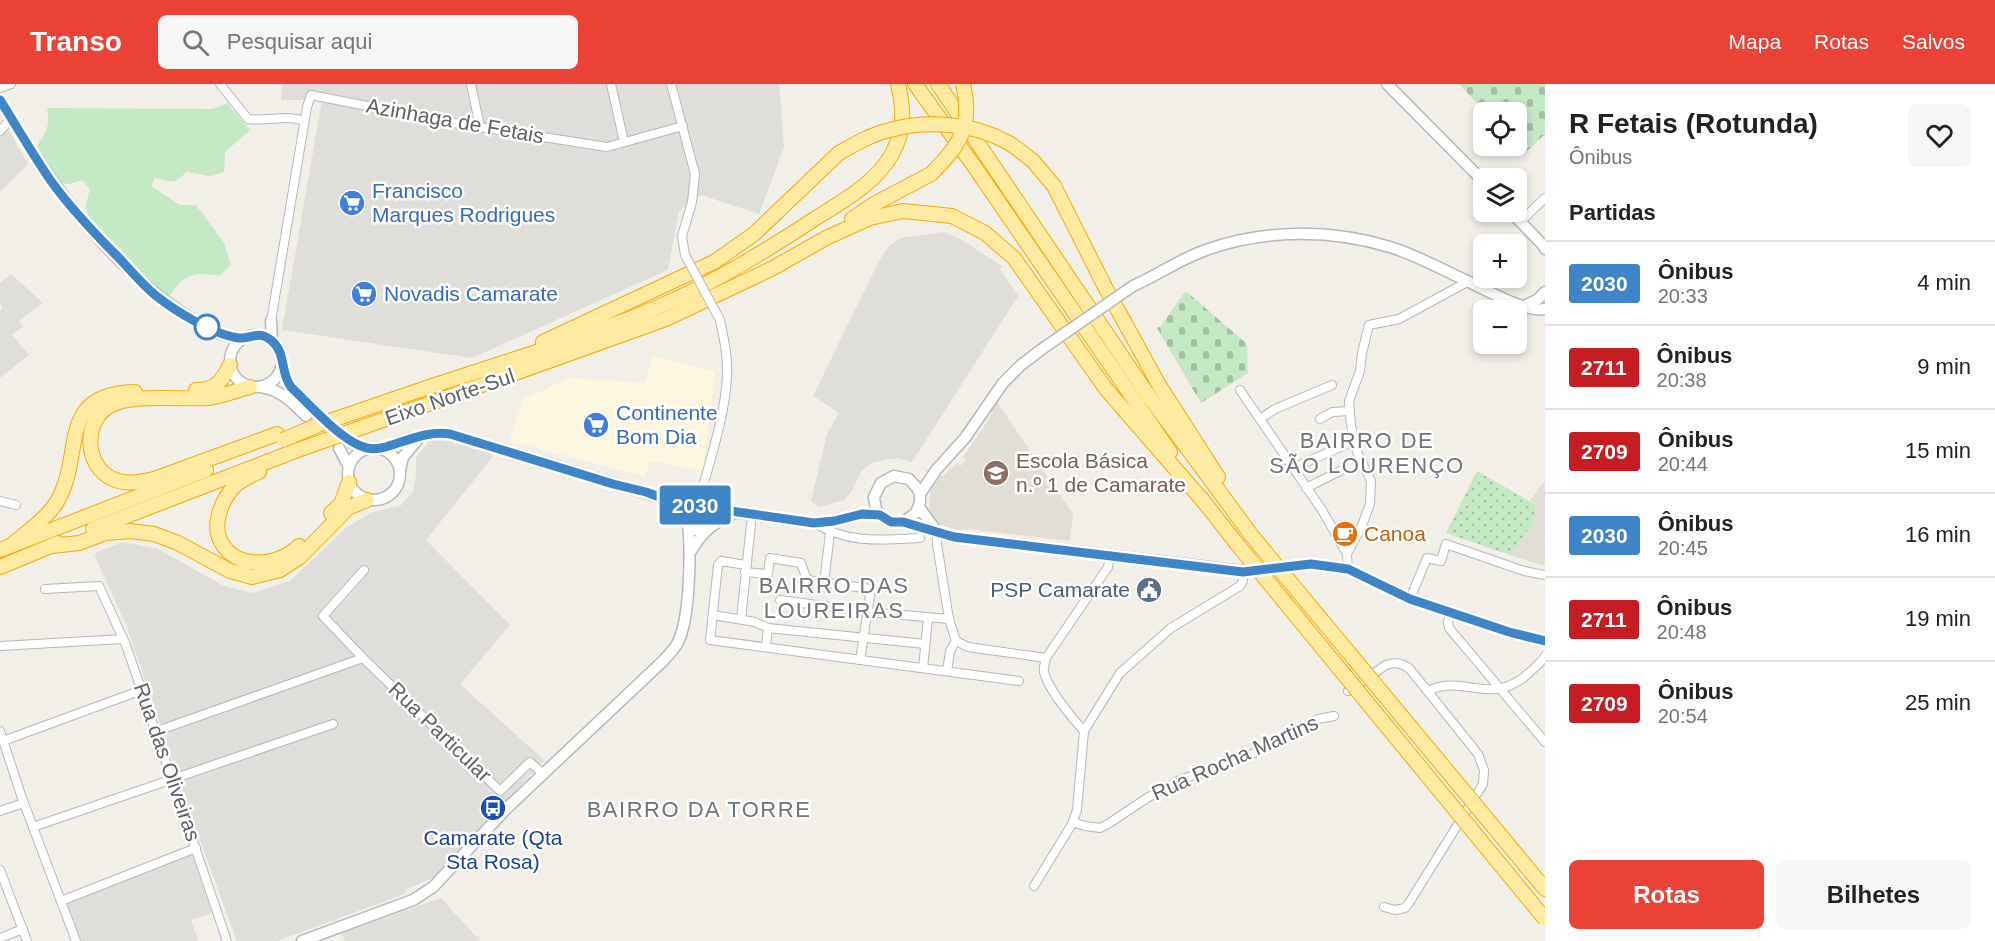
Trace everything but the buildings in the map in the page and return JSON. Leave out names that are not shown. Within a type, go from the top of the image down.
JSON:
[{"type":"highway","points":[[498,364],[597,332],[660,306],[742,265],[862,188],[883,168],[900,135],[903,110],[898,84]]},
{"type":"highway","points":[[915,84],[974,166],[1205,503]]},
{"type":"highway","points":[[938,84],[1148,395],[1249,533],[1545,889]]},
{"type":"highway","points":[[826,238],[874,204],[931,174],[952,153],[961,137],[966,99],[963,84]]},
{"type":"highway","points":[[498,364],[714,262],[754,234],[839,153],[864,139],[890,130],[926,125],[980,130],[1007,142],[1033,161],[1054,186],[1104,285],[1159,385],[1235,502],[1249,533]]},
{"type":"highway","points":[[826,238],[870,218],[903,211],[952,216],[985,233],[1014,258],[1106,389],[1205,503],[1545,919]]},
{"type":"highway","name":"Eixo Norte-Sul","points":[[0,567],[295,451],[666,319],[764,272],[826,238]]},
{"type":"highway","points":[[7,547],[58,501],[67,479],[74,434],[82,415],[97,399],[118,392],[209,390],[221,382],[230,360]]},
{"type":"highway","name":"Eixo Norte-Sul","points":[[7,547],[280,437],[318,419],[426,388],[498,364]]},
{"type":"highway","points":[[255,387],[211,398],[124,400],[108,407],[96,420],[90,435],[91,453],[99,468],[113,479],[134,483],[154,479],[280,437]]},
{"type":"highway","points":[[295,451],[238,484],[223,503],[217,522],[221,542],[234,556],[253,564],[277,560],[293,551],[341,504],[349,482]]},
{"type":"highway","points":[[52,546],[79,543],[106,533],[130,531],[154,534],[178,543],[230,571],[252,577],[280,570],[300,557],[348,508],[367,500]]},
{"type":"street","points":[[220,84],[248,119],[259,121],[292,117],[304,121]]},
{"type":"street","points":[[471,84],[480,127]]},
{"type":"street","points":[[611,84],[624,142]]},
{"type":"street","points":[[302,941],[413,900],[433,887],[507,808],[663,661],[678,642],[684,626],[691,551],[689,510],[700,504],[720,422],[728,376],[720,320],[685,255],[681,236],[692,202],[694,174],[671,84]]},
{"type":"street","points":[[1387,84],[1473,171]]},
{"type":"street","name":"Azinhaga de Fetais","points":[[271,321],[304,121],[311,95],[480,127],[607,147],[683,126]]},
{"type":"street","points":[[0,100],[50,179],[92,231],[156,295],[217,333],[242,339]]},
{"type":"street","points":[[0,131],[11,119]]},
{"type":"street","points":[[1527,215],[1545,198]]},
{"type":"street","points":[[1520,222],[1544,246]]},
{"type":"street","points":[[920,494],[936,470],[965,438],[1003,383],[1021,365],[1133,286],[1205,250],[1251,237],[1294,233],[1356,238],[1391,248],[1509,300]]},
{"type":"street","points":[[1347,554],[1361,528],[1370,504],[1371,482],[1357,452],[1350,411],[1350,401],[1360,371],[1369,325],[1399,320],[1469,282]]},
{"type":"street","points":[[1527,305],[1537,300],[1545,292]]},
{"type":"street","points":[[1527,307],[1536,311],[1545,309]]},
{"type":"street","points":[[267,338],[271,321]]},
{"type":"street","points":[[217,333],[226,345],[233,375],[240,383],[281,393],[306,416]]},
{"type":"street","points":[[230,360],[235,346],[242,339],[252,335],[267,338],[279,348],[282,368],[278,377],[270,384],[255,387]]},
{"type":"street","points":[[282,368],[291,387],[318,419]]},
{"type":"street","points":[[1260,418],[1275,409],[1332,385]]},
{"type":"street","points":[[1240,390],[1347,554],[1348,569]]},
{"type":"street","points":[[1320,418],[1332,412],[1350,411]]},
{"type":"street","points":[[352,443],[368,448],[380,448],[436,432],[450,434],[664,499],[781,520],[814,523],[834,521],[849,516],[880,515]]},
{"type":"street","points":[[368,448],[353,458],[349,467],[349,482],[352,490],[367,500],[377,501],[387,497],[395,490],[400,481],[403,457],[423,435]]},
{"type":"street","points":[[1293,468],[1354,441]]},
{"type":"street","points":[[339,448],[349,467]]},
{"type":"street","points":[[380,448],[397,460],[400,470]]},
{"type":"street","points":[[909,479],[936,470]]},
{"type":"street","points":[[1306,488],[1340,471]]},
{"type":"street","points":[[1046,658],[968,647],[956,641],[949,619],[937,532],[920,507],[920,494],[917,488],[909,479],[902,477],[887,479],[876,489],[874,497],[876,510],[891,522],[903,522],[937,532],[954,537],[1243,572],[1311,564],[1348,569],[1410,599],[1545,641]]},
{"type":"street","points":[[849,516],[874,497]]},
{"type":"street","points":[[664,499],[696,530],[709,527],[737,512]]},
{"type":"street","points":[[0,501],[16,505]]},
{"type":"street","points":[[691,551],[709,527],[714,516],[700,504]]},
{"type":"street","points":[[903,522],[910,519],[920,507]]},
{"type":"street","points":[[814,523],[830,533],[866,540],[921,538]]},
{"type":"street","points":[[741,619],[751,524]]},
{"type":"street","points":[[824,583],[830,533]]},
{"type":"street","points":[[1410,599],[1427,558],[1441,561],[1446,544],[1524,571],[1545,575]]},
{"type":"street","points":[[1084,731],[1064,708],[1047,679],[1044,672],[1046,658],[1108,567],[1110,556]]},
{"type":"street","points":[[860,660],[871,589],[807,580],[801,563],[770,558],[768,574],[722,561],[718,565],[710,640],[860,660],[947,671],[1019,681]]},
{"type":"street","name":"Rua Particular","points":[[364,570],[322,616],[500,790],[530,762],[543,774]]},
{"type":"street","points":[[1034,886],[1077,810],[1084,731],[1120,673],[1172,628],[1235,590],[1243,582],[1243,572]]},
{"type":"street","name":"Rua das Oliveiras","points":[[45,588],[99,586],[123,639],[157,731],[227,941]]},
{"type":"street","points":[[780,600],[867,612],[949,619]]},
{"type":"street","points":[[1450,612],[1449,628],[1545,742]]},
{"type":"street","points":[[713,615],[755,622],[768,628],[925,644]]},
{"type":"street","points":[[923,668],[928,618]]},
{"type":"street","points":[[766,647],[768,628]]},
{"type":"street","points":[[0,646],[123,639]]},
{"type":"street","points":[[947,671],[950,651],[956,641]]},
{"type":"street","points":[[1428,691],[1444,686],[1481,690],[1500,689],[1520,681],[1545,656]]},
{"type":"street","points":[[157,731],[363,658]]},
{"type":"street","points":[[1348,691],[1386,665],[1394,663],[1404,665],[1409,668],[1478,754],[1484,770],[1483,783],[1405,908],[1395,910],[1384,907]]},
{"type":"street","points":[[3,741],[142,690]]},
{"type":"street","name":"Rua Rocha Martins","points":[[1072,822],[1100,828],[1108,825],[1147,798],[1180,780],[1244,758],[1318,719],[1334,716]]},
{"type":"street","points":[[33,827],[333,724]]},
{"type":"street","points":[[0,731],[24,803],[76,941]]},
{"type":"street","points":[[0,811],[24,803]]},
{"type":"street","points":[[61,901],[196,848]]},
{"type":"street","points":[[0,870],[4,889],[27,941]]},
{"type":"street","points":[[0,938],[23,929]]},
{"type":"shaded area","points":[[282,84],[779,84],[784,147],[759,214],[701,195],[679,211],[668,270],[472,358],[282,330],[322,100],[281,100]]},
{"type":"shaded area","points":[[7,127],[28,164],[0,192],[0,135]]},
{"type":"shaded area","points":[[944,232],[962,240],[1002,266],[1000,269],[1018,296],[912,462],[898,458],[871,463],[861,471],[851,492],[844,500],[819,507],[811,501],[827,434],[839,413],[813,396],[880,259],[889,246],[900,238]]},
{"type":"shaded area","points":[[11,274],[43,303],[19,321],[23,326],[12,335],[29,355],[0,378],[0,311],[3,308],[0,303],[0,283]]},
{"type":"shaded area","points":[[653,356],[715,371],[703,471],[650,461],[645,476],[509,441],[524,399],[570,378],[645,383]]},
{"type":"shaded area","name":"Escola Básica n.º 1 de Camarate","points":[[997,402],[1073,514],[1070,541],[968,529],[956,530],[938,524],[931,517],[929,509],[931,486],[957,463],[960,466],[966,460],[963,457],[992,414],[990,412]]},
{"type":"shaded area","points":[[443,437],[494,455],[426,540],[510,625],[460,684],[544,760],[441,874],[405,890],[405,894],[277,941],[237,941],[127,627],[94,554],[122,542],[158,549],[224,586],[253,593],[290,581],[347,527],[373,512],[400,506],[413,492],[416,458],[431,438]]},
{"type":"shaded area","points":[[1545,481],[1545,566],[1510,555],[1532,524],[1536,505],[1530,500]]},
{"type":"shaded area","points":[[187,856],[193,856],[212,913],[191,920],[198,941],[81,941],[68,901]]},
{"type":"shaded area","points":[[441,898],[480,941],[345,941],[341,933]]},
{"type":"green space","points":[[1459,84],[1545,84],[1545,134],[1527,151],[1527,102],[1476,102]]},
{"type":"green space","points":[[227,103],[250,130],[225,152],[224,172],[210,176],[187,172],[174,182],[155,178],[151,186],[180,205],[196,205],[224,243],[231,265],[220,275],[196,274],[182,280],[169,296],[145,282],[93,225],[85,207],[90,190],[82,180],[69,184],[59,183],[37,146],[47,128],[47,108],[213,109]]},
{"type":"green space","points":[[1187,292],[1247,344],[1248,373],[1201,403],[1157,328]]},
{"type":"green space","points":[[1477,471],[1536,505],[1532,524],[1510,555],[1446,533]]},
{"type":"tunnel","points":[[317,412],[352,443]]},
{"type":"bus line","name":"2030","points":[[0,100],[38,162],[72,208],[146,286],[163,300],[217,333],[242,339],[252,335],[272,340],[279,348],[287,382],[352,443],[368,448],[380,448],[436,432],[450,434],[646,492],[681,505],[692,507],[703,504],[710,508],[781,520],[814,523],[862,514],[880,515],[891,522],[903,522],[954,537],[1243,572],[1311,564],[1348,569],[1410,599],[1509,632],[1545,641]]},
{"type":"place","name":"Francisco Marques Rodrigues","points":[[352,203]]},
{"type":"place","name":"Novadis Camarate","points":[[364,294]]},
{"type":"place","name":"Continente Bom Dia","points":[[596,425]]},
{"type":"place","name":"Escola Básica n.º 1 de Camarate","points":[[996,473]]},
{"type":"place","name":"Canoa","points":[[1345,534]]},
{"type":"place","name":"PSP Camarate","points":[[1149,590]]},
{"type":"place","name":"Camarate (Qta Sta Rosa)","points":[[493,808]]},
{"type":"district","name":"BAIRRO DE SÃO LOURENÇO","points":[[1367,452]]},
{"type":"district","name":"BAIRRO DAS LOUREIRAS","points":[[834,598]]},
{"type":"district","name":"BAIRRO DA TORRE","points":[[699,809]]}]
